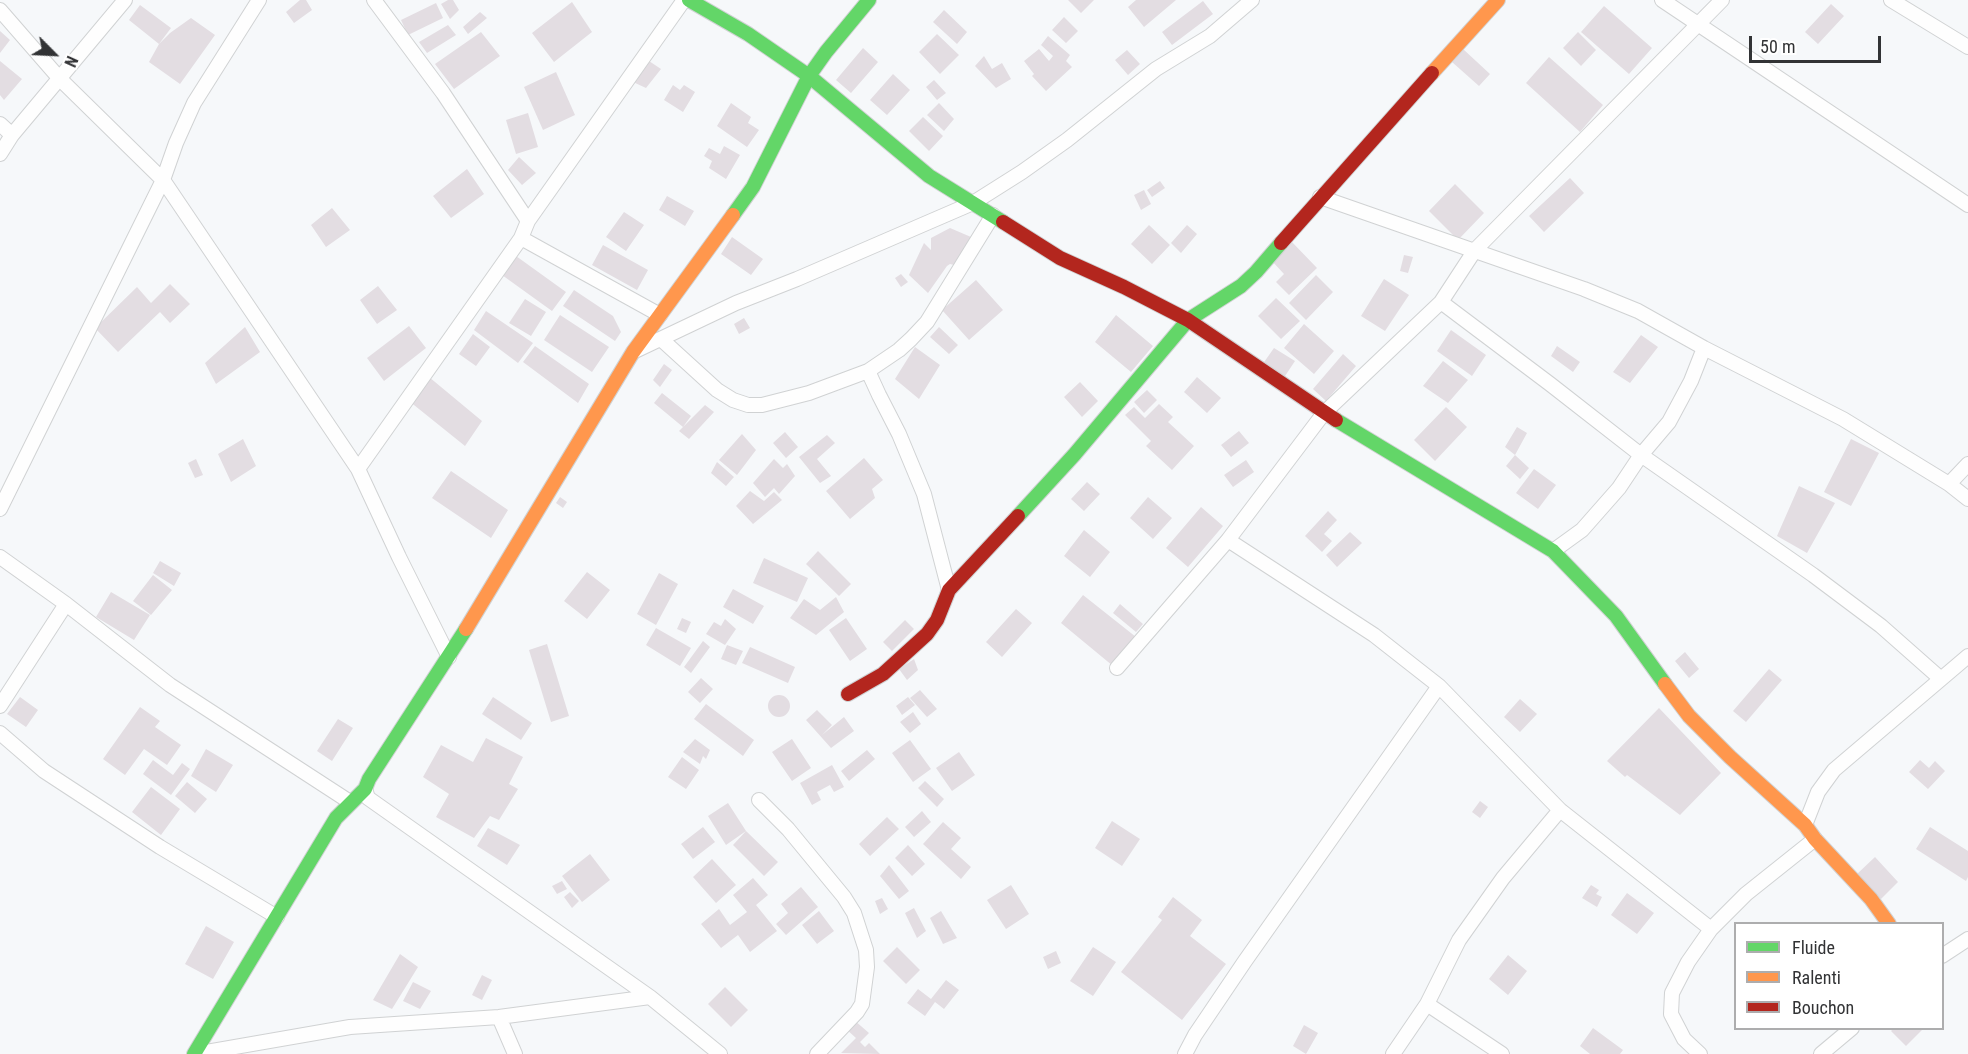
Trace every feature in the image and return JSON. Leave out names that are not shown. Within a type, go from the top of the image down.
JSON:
[{"type":"street","points":[[0,154],[12,135],[125,0]]},
{"type":"street","points":[[0,509],[163,180],[194,103],[259,0]]},
{"type":"street","points":[[374,0],[443,93],[528,221]]},
{"type":"street","points":[[358,469],[521,238],[528,221],[684,0]]},
{"type":"street","points":[[689,0],[748,34],[809,76],[929,176],[1060,258],[1188,320],[1324,413],[1552,551],[1616,616],[1689,716],[1730,757],[1805,825],[1815,839],[1871,899],[1888,922]]},
{"type":"street","points":[[195,1054],[322,840],[336,818],[365,789],[369,779],[449,657],[633,352],[753,187],[809,76],[869,0]]},
{"type":"street","points":[[633,352],[736,303],[973,203],[1067,140],[1156,69],[1210,36],[1252,0]]},
{"type":"street","points":[[848,694],[883,674],[927,634],[937,620],[949,590],[1074,455],[1188,320],[1241,286],[1256,272],[1320,196],[1498,0]]},
{"type":"street","points":[[1662,0],[1968,205]]},
{"type":"street","points":[[1117,669],[1228,540],[1324,413],[1441,302],[1475,250],[1722,0]]},
{"type":"street","points":[[1901,2],[1968,47]]},
{"type":"street","points":[[0,10],[60,79],[163,180],[358,469],[449,657]]},
{"type":"street","points":[[0,124],[12,135]]},
{"type":"street","points":[[1320,196],[1584,289],[1638,311],[1704,348],[1843,419],[1949,484],[1968,499]]},
{"type":"street","points":[[661,339],[717,390],[733,400],[748,405],[762,405],[809,393],[868,371],[899,350],[927,322],[993,215]]},
{"type":"street","points":[[521,238],[660,315]]},
{"type":"street","points":[[1441,302],[1641,456],[1813,574],[1881,626],[1941,680]]},
{"type":"street","points":[[1552,551],[1582,530],[1619,488],[1669,422],[1691,381],[1704,348]]},
{"type":"street","points":[[868,371],[900,434],[924,494],[949,590]]},
{"type":"street","points":[[1949,484],[1968,464]]},
{"type":"street","points":[[1228,540],[1374,635],[1439,686],[1560,810],[1712,929]]},
{"type":"street","points":[[0,557],[66,604],[170,685],[350,802]]},
{"type":"street","points":[[0,706],[66,604]]},
{"type":"street","points":[[1805,825],[1818,792],[1834,770],[1968,656]]},
{"type":"street","points":[[1185,1054],[1195,1035],[1245,961],[1439,686]]},
{"type":"street","points":[[0,733],[44,771],[160,847],[277,917]]},
{"type":"street","points":[[365,789],[368,798],[650,997],[715,1052]]},
{"type":"street","points":[[759,800],[788,829],[844,897],[854,913],[866,950],[867,967],[862,1004],[817,1054]]},
{"type":"street","points":[[1393,1054],[1427,1004],[1459,940],[1503,878],[1560,810]]},
{"type":"street","points":[[1700,1054],[1684,1039],[1671,1014],[1672,993],[1688,962],[1712,929],[1746,894],[1815,839]]},
{"type":"street","points":[[1944,955],[1968,939]]},
{"type":"street","points":[[195,1054],[350,1028],[499,1017],[650,997]]},
{"type":"street","points":[[1427,1004],[1502,1054]]},
{"type":"street","points":[[499,1017],[515,1054]]},
{"type":"street","points":[[1821,1054],[1851,1030]]},
{"type":"building","points":[[300,0],[306,0],[312,10],[294,23],[286,12]]},
{"type":"building","points":[[453,0],[459,10],[450,19],[441,4]]},
{"type":"building","points":[[1068,0],[1094,0],[1081,13]]},
{"type":"building","points":[[1136,0],[1176,0],[1144,27],[1128,7]]},
{"type":"building","points":[[1203,1],[1213,14],[1172,45],[1162,32]]},
{"type":"building","points":[[572,2],[592,32],[554,62],[532,33]]},
{"type":"building","points":[[436,3],[443,18],[408,35],[401,20]]},
{"type":"building","points":[[1831,4],[1844,16],[1818,44],[1805,32]]},
{"type":"building","points":[[140,5],[171,28],[159,44],[129,20]]},
{"type":"building","points":[[1604,6],[1652,48],[1629,74],[1581,32]]},
{"type":"building","points":[[944,10],[967,32],[957,44],[933,22]]},
{"type":"building","points":[[480,12],[487,18],[468,34],[463,27]]},
{"type":"building","points":[[1064,17],[1078,31],[1066,43],[1052,30]]},
{"type":"building","points":[[191,18],[215,35],[180,84],[149,62],[159,44]]},
{"type":"building","points":[[448,25],[456,35],[427,53],[419,42]]},
{"type":"building","points":[[0,31],[10,40],[0,53]]},
{"type":"building","points":[[481,32],[500,56],[454,89],[435,64]]},
{"type":"building","points":[[1578,32],[1596,50],[1581,66],[1563,48]]},
{"type":"building","points":[[937,34],[959,55],[940,74],[919,52]]},
{"type":"building","points":[[1048,36],[1070,55],[1066,61],[1072,67],[1046,91],[1032,76],[1034,74],[1024,61],[1039,49],[1049,61],[1053,56],[1041,45]]},
{"type":"building","points":[[863,48],[878,62],[851,93],[836,80]]},
{"type":"building","points":[[1463,49],[1490,74],[1479,86],[1452,62]]},
{"type":"building","points":[[1127,50],[1140,64],[1128,75],[1115,60]]},
{"type":"building","points":[[984,56],[992,69],[1002,63],[1011,79],[996,88],[975,66]]},
{"type":"building","points":[[1549,57],[1603,105],[1580,132],[1526,83]]},
{"type":"building","points":[[0,61],[22,79],[4,100],[0,95]]},
{"type":"building","points":[[649,61],[661,69],[646,88],[633,82]]},
{"type":"building","points":[[556,72],[575,115],[543,130],[524,87]]},
{"type":"building","points":[[893,74],[910,90],[887,115],[870,100]]},
{"type":"building","points":[[934,80],[946,93],[937,100],[926,87]]},
{"type":"building","points":[[673,85],[680,90],[684,85],[695,92],[683,112],[664,100]]},
{"type":"building","points":[[731,103],[751,117],[748,123],[759,130],[747,147],[717,126]]},
{"type":"building","points":[[939,103],[954,119],[944,131],[927,115]]},
{"type":"building","points":[[528,113],[538,147],[516,154],[506,120]]},
{"type":"building","points":[[923,117],[943,136],[929,151],[909,131]]},
{"type":"building","points":[[724,146],[740,155],[726,179],[709,168],[712,161],[704,156],[709,148],[720,154]]},
{"type":"building","points":[[519,157],[536,173],[522,185],[508,170]]},
{"type":"building","points":[[467,169],[484,194],[451,218],[433,196]]},
{"type":"building","points":[[1570,178],[1584,193],[1544,232],[1529,216]]},
{"type":"building","points":[[1160,181],[1165,188],[1152,197],[1147,190]]},
{"type":"building","points":[[1455,184],[1484,213],[1458,240],[1429,211]]},
{"type":"building","points":[[1144,190],[1151,204],[1141,210],[1134,195]]},
{"type":"building","points":[[667,196],[694,211],[685,226],[659,210]]},
{"type":"building","points":[[332,208],[350,230],[326,247],[311,225]]},
{"type":"building","points":[[624,212],[644,225],[626,251],[606,237]]},
{"type":"building","points":[[1149,225],[1170,245],[1152,264],[1131,244]]},
{"type":"building","points":[[1187,225],[1197,234],[1181,253],[1171,243]]},
{"type":"building","points":[[950,228],[971,237],[954,265],[947,266],[928,293],[909,275],[924,243],[931,250],[931,238]]},
{"type":"building","points":[[732,237],[763,259],[751,275],[721,254]]},
{"type":"building","points":[[1291,241],[1317,268],[1289,295],[1276,282],[1284,274],[1271,260]]},
{"type":"building","points":[[603,245],[648,270],[637,290],[592,265]]},
{"type":"building","points":[[1404,255],[1413,257],[1408,273],[1400,271]]},
{"type":"building","points":[[516,256],[566,292],[552,311],[502,275]]},
{"type":"building","points":[[901,274],[908,282],[901,287],[895,278]]},
{"type":"building","points":[[1316,275],[1333,292],[1306,320],[1289,303]]},
{"type":"building","points":[[1384,279],[1409,295],[1385,331],[1361,316]]},
{"type":"building","points":[[976,280],[1003,310],[969,340],[942,310]]},
{"type":"building","points":[[170,284],[190,304],[170,323],[160,312],[118,352],[95,328],[137,287],[151,303]]},
{"type":"building","points":[[378,286],[397,310],[377,324],[360,300]]},
{"type":"building","points":[[574,290],[613,316],[621,332],[615,341],[563,306]]},
{"type":"building","points":[[1276,298],[1300,321],[1281,339],[1258,316]]},
{"type":"building","points":[[525,299],[546,312],[531,336],[509,323]]},
{"type":"building","points":[[486,311],[533,343],[518,363],[474,330]]},
{"type":"building","points":[[560,315],[609,347],[592,372],[544,340]]},
{"type":"building","points":[[1116,315],[1153,346],[1131,372],[1095,342]]},
{"type":"building","points":[[744,318],[750,328],[739,334],[734,324]]},
{"type":"building","points":[[1304,324],[1334,351],[1314,374],[1284,348]]},
{"type":"building","points":[[409,326],[426,348],[384,381],[367,358]]},
{"type":"building","points":[[245,327],[260,352],[216,384],[205,363]]},
{"type":"building","points":[[939,327],[958,345],[949,354],[930,337]]},
{"type":"building","points":[[1451,330],[1486,355],[1472,376],[1437,351]]},
{"type":"building","points":[[473,334],[490,347],[476,366],[459,354]]},
{"type":"building","points":[[1641,335],[1658,347],[1630,383],[1613,372]]},
{"type":"building","points":[[535,346],[589,384],[578,403],[523,362]]},
{"type":"building","points":[[1557,346],[1580,362],[1573,372],[1551,356]]},
{"type":"building","points":[[915,347],[940,365],[919,399],[895,379]]},
{"type":"building","points":[[1274,348],[1295,361],[1283,379],[1262,365]]},
{"type":"building","points":[[1343,354],[1356,366],[1326,401],[1313,389]]},
{"type":"building","points":[[1443,361],[1468,380],[1448,403],[1423,386]]},
{"type":"building","points":[[664,364],[672,370],[660,387],[653,380]]},
{"type":"building","points":[[429,377],[482,421],[465,446],[409,401]]},
{"type":"building","points":[[1197,377],[1221,398],[1207,413],[1184,392]]},
{"type":"building","points":[[1080,382],[1098,401],[1082,417],[1064,397]]},
{"type":"building","points":[[1147,390],[1157,400],[1144,413],[1134,402]]},
{"type":"building","points":[[662,393],[691,416],[683,427],[654,403]]},
{"type":"building","points":[[1159,404],[1173,417],[1168,422],[1194,446],[1172,470],[1146,446],[1151,441],[1125,415],[1134,407],[1145,418]]},
{"type":"building","points":[[705,405],[714,412],[689,439],[679,431]]},
{"type":"building","points":[[1446,407],[1467,427],[1435,461],[1414,440]]},
{"type":"building","points":[[1517,427],[1527,433],[1515,455],[1505,447]]},
{"type":"building","points":[[1239,431],[1249,443],[1231,457],[1221,445]]},
{"type":"building","points":[[785,432],[798,447],[786,458],[773,443]]},
{"type":"building","points":[[742,434],[756,450],[737,475],[719,460]]},
{"type":"building","points":[[827,435],[835,443],[817,459],[831,476],[820,483],[799,457]]},
{"type":"building","points":[[243,439],[256,466],[231,482],[218,454]]},
{"type":"building","points":[[1851,439],[1879,453],[1851,506],[1824,492]]},
{"type":"building","points":[[1515,455],[1529,468],[1520,479],[1506,466]]},
{"type":"building","points":[[864,458],[883,480],[872,489],[875,498],[850,519],[826,491]]},
{"type":"building","points":[[196,459],[203,475],[195,478],[188,463]]},
{"type":"building","points":[[774,459],[783,468],[787,464],[795,476],[779,494],[774,488],[765,497],[753,483]]},
{"type":"building","points":[[1246,460],[1254,472],[1233,487],[1224,475]]},
{"type":"building","points":[[717,462],[734,477],[726,486],[711,473]]},
{"type":"building","points":[[1534,469],[1556,485],[1538,509],[1516,493]]},
{"type":"building","points":[[451,471],[508,510],[491,538],[432,498]]},
{"type":"building","points":[[1087,482],[1100,494],[1084,511],[1071,499]]},
{"type":"building","points":[[1799,486],[1835,503],[1807,553],[1777,536]]},
{"type":"building","points":[[750,491],[764,501],[774,492],[782,500],[753,524],[736,506]]},
{"type":"building","points":[[560,497],[567,502],[563,508],[556,503]]},
{"type":"building","points":[[1148,497],[1172,518],[1153,539],[1130,518]]},
{"type":"building","points":[[1201,507],[1223,526],[1188,567],[1166,548]]},
{"type":"building","points":[[1328,511],[1337,520],[1324,534],[1332,541],[1322,552],[1305,536]]},
{"type":"building","points":[[1084,530],[1110,552],[1090,577],[1064,556]]},
{"type":"building","points":[[1350,532],[1362,543],[1337,567],[1326,555]]},
{"type":"building","points":[[818,551],[851,584],[839,596],[806,564]]},
{"type":"building","points":[[764,558],[808,578],[797,602],[753,583]]},
{"type":"building","points":[[160,561],[181,573],[174,586],[153,573]]},
{"type":"building","points":[[587,572],[610,590],[587,619],[564,601]]},
{"type":"building","points":[[659,573],[678,584],[656,625],[637,614]]},
{"type":"building","points":[[153,575],[172,590],[151,615],[133,601]]},
{"type":"building","points":[[733,589],[764,606],[753,624],[723,607]]},
{"type":"building","points":[[111,592],[150,615],[134,640],[96,617]]},
{"type":"building","points":[[1083,595],[1136,637],[1113,666],[1061,623]]},
{"type":"building","points":[[836,597],[844,612],[816,635],[790,618],[804,599],[820,610]]},
{"type":"building","points":[[1120,604],[1143,624],[1136,632],[1113,613]]},
{"type":"building","points":[[1016,609],[1032,623],[1002,657],[986,642]]},
{"type":"building","points":[[682,618],[691,622],[686,633],[677,629]]},
{"type":"building","points":[[846,618],[867,649],[850,661],[829,630]]},
{"type":"building","points":[[725,619],[736,629],[725,645],[706,634],[714,622],[721,626]]},
{"type":"building","points":[[905,620],[914,629],[892,651],[883,642]]},
{"type":"building","points":[[656,628],[691,648],[680,666],[646,645]]},
{"type":"building","points":[[703,641],[710,647],[691,673],[684,667]]},
{"type":"building","points":[[547,644],[569,716],[551,722],[529,650]]},
{"type":"building","points":[[727,645],[743,651],[736,665],[721,659]]},
{"type":"building","points":[[750,647],[795,667],[788,683],[742,663]]},
{"type":"building","points":[[1685,652],[1699,669],[1689,678],[1675,661]]},
{"type":"building","points":[[914,659],[918,670],[907,680],[899,669]]},
{"type":"building","points":[[1769,669],[1782,680],[1746,722],[1733,711]]},
{"type":"building","points":[[701,678],[713,689],[700,703],[688,692]]},
{"type":"building","points":[[920,690],[937,709],[927,717],[910,698]]},
{"type":"building","points":[[779,695],[787,698],[790,706],[787,714],[779,717],[771,714],[768,706],[771,698]]},
{"type":"building","points":[[20,697],[38,710],[26,727],[7,714]]},
{"type":"building","points":[[493,697],[532,723],[521,740],[482,714]]},
{"type":"building","points":[[908,697],[915,705],[902,715],[896,706]]},
{"type":"building","points":[[1520,699],[1537,714],[1520,732],[1504,717]]},
{"type":"building","points":[[706,704],[754,740],[743,756],[694,719]]},
{"type":"building","points":[[140,707],[160,721],[155,727],[181,745],[167,765],[144,749],[125,775],[103,759]]},
{"type":"building","points":[[1659,708],[1721,773],[1680,815],[1627,775],[1625,777],[1607,761]]},
{"type":"building","points":[[817,710],[832,725],[822,735],[844,717],[854,731],[831,748],[806,720]]},
{"type":"building","points":[[913,712],[921,724],[910,733],[900,722]]},
{"type":"building","points":[[338,719],[353,728],[332,761],[317,751]]},
{"type":"building","points":[[486,738],[523,757],[509,784],[518,789],[499,820],[490,816],[474,838],[436,817],[449,794],[423,777],[441,745],[473,762]]},
{"type":"building","points":[[695,739],[710,750],[706,759],[703,756],[700,764],[683,752]]},
{"type":"building","points":[[792,739],[811,768],[792,781],[772,752]]},
{"type":"building","points":[[910,740],[931,769],[913,782],[892,753]]},
{"type":"building","points":[[206,749],[233,765],[216,792],[191,776]]},
{"type":"building","points":[[867,750],[875,759],[849,781],[841,771]]},
{"type":"building","points":[[959,752],[975,775],[952,791],[936,768]]},
{"type":"building","points":[[682,757],[699,770],[686,789],[668,777]]},
{"type":"building","points":[[153,760],[173,775],[182,763],[190,769],[171,795],[143,774]]},
{"type":"building","points":[[1920,760],[1929,768],[1935,761],[1945,771],[1928,789],[1909,772]]},
{"type":"building","points":[[832,765],[844,787],[834,792],[830,785],[817,792],[821,800],[812,805],[800,783]]},
{"type":"building","points":[[925,781],[944,799],[937,807],[918,788]]},
{"type":"building","points":[[187,782],[207,799],[195,813],[175,796]]},
{"type":"building","points":[[151,787],[180,809],[161,835],[132,812]]},
{"type":"building","points":[[1480,801],[1488,807],[1480,818],[1472,812]]},
{"type":"building","points":[[728,803],[746,831],[726,845],[708,816]]},
{"type":"building","points":[[922,811],[931,822],[914,837],[905,827]]},
{"type":"building","points":[[887,817],[899,829],[870,856],[859,844]]},
{"type":"building","points":[[1112,821],[1140,839],[1122,866],[1095,848]]},
{"type":"building","points":[[943,822],[961,838],[951,849],[971,867],[961,879],[923,844]]},
{"type":"building","points":[[703,827],[715,842],[693,859],[681,844]]},
{"type":"building","points":[[1930,827],[1968,851],[1966,881],[1916,849]]},
{"type":"building","points":[[488,828],[520,845],[507,865],[477,846]]},
{"type":"building","points":[[746,831],[778,862],[764,876],[733,845]]},
{"type":"building","points":[[908,845],[925,864],[912,876],[895,858]]},
{"type":"building","points":[[590,854],[610,880],[582,902],[562,876]]},
{"type":"building","points":[[1875,857],[1898,882],[1881,899],[1857,874]]},
{"type":"building","points":[[712,859],[736,885],[716,903],[693,877]]},
{"type":"building","points":[[889,865],[909,891],[899,899],[880,876]]},
{"type":"building","points":[[753,878],[768,895],[756,905],[777,931],[750,952],[738,935],[721,948],[701,924],[719,909],[730,925],[747,912],[733,895]]},
{"type":"building","points":[[562,881],[567,889],[557,894],[552,886]]},
{"type":"building","points":[[1011,885],[1029,914],[1006,929],[987,900]]},
{"type":"building","points":[[1591,885],[1599,890],[1596,894],[1602,897],[1597,907],[1582,898]]},
{"type":"building","points":[[801,887],[818,907],[786,935],[776,924],[788,913],[781,904]]},
{"type":"building","points":[[570,892],[579,901],[572,908],[564,897]]},
{"type":"building","points":[[1627,893],[1654,913],[1637,934],[1611,915]]},
{"type":"building","points":[[1173,897],[1202,920],[1190,936],[1226,964],[1182,1020],[1121,972],[1162,920],[1158,917]]},
{"type":"building","points":[[882,898],[888,909],[880,914],[875,901]]},
{"type":"building","points":[[914,908],[926,931],[917,938],[905,913]]},
{"type":"building","points":[[819,911],[834,931],[817,944],[802,925]]},
{"type":"building","points":[[941,911],[957,938],[943,944],[930,918]]},
{"type":"building","points":[[206,926],[234,942],[213,979],[185,964]]},
{"type":"building","points":[[897,947],[920,970],[906,984],[883,961]]},
{"type":"building","points":[[1093,947],[1116,962],[1093,996],[1070,981]]},
{"type":"building","points":[[1056,951],[1061,963],[1048,969],[1043,957]]},
{"type":"building","points":[[400,954],[418,967],[392,1009],[373,1000]]},
{"type":"building","points":[[1508,955],[1527,971],[1508,995],[1489,979]]},
{"type":"building","points":[[482,975],[492,980],[482,1000],[472,995]]},
{"type":"building","points":[[946,980],[959,990],[944,1009],[935,1002],[925,1016],[907,1003],[918,989],[931,999]]},
{"type":"building","points":[[413,982],[431,991],[420,1009],[403,1001]]},
{"type":"building","points":[[725,987],[748,1010],[731,1027],[708,1004]]},
{"type":"building","points":[[854,1020],[869,1033],[860,1042],[865,1047],[869,1043],[880,1054],[841,1053],[856,1038],[846,1029]]},
{"type":"building","points":[[1304,1025],[1318,1033],[1306,1054],[1293,1046]]},
{"type":"building","points":[[1593,1028],[1623,1050],[1620,1054],[1590,1054],[1580,1046]]},
{"type":"building","points":[[1892,1030],[1922,1030],[1906,1046]]},
{"type":"traffic: fast","points":[[689,0],[748,34],[809,76],[929,176],[1003,222]]},
{"type":"traffic: fast","points":[[733,215],[753,187],[809,76],[869,0]]},
{"type":"traffic: fast","points":[[1018,516],[1074,455],[1188,320],[1241,286],[1281,243]]},
{"type":"traffic: fast","points":[[1336,420],[1553,551],[1616,616],[1665,684]]},
{"type":"traffic: fast","points":[[194,1054],[336,818],[365,789],[369,779],[466,629]]},
{"type":"traffic: slow","points":[[1432,73],[1498,0]]},
{"type":"traffic: slow","points":[[466,629],[633,352],[733,215]]},
{"type":"traffic: slow","points":[[1665,684],[1689,716],[1730,757],[1805,825],[1815,839],[1871,899],[1888,922]]},
{"type":"traffic: jam","points":[[1281,243],[1432,73]]},
{"type":"traffic: jam","points":[[1003,222],[1060,258],[1188,320],[1336,420]]},
{"type":"traffic: jam","points":[[848,694],[883,674],[927,634],[937,620],[949,590],[1018,516]]}]
